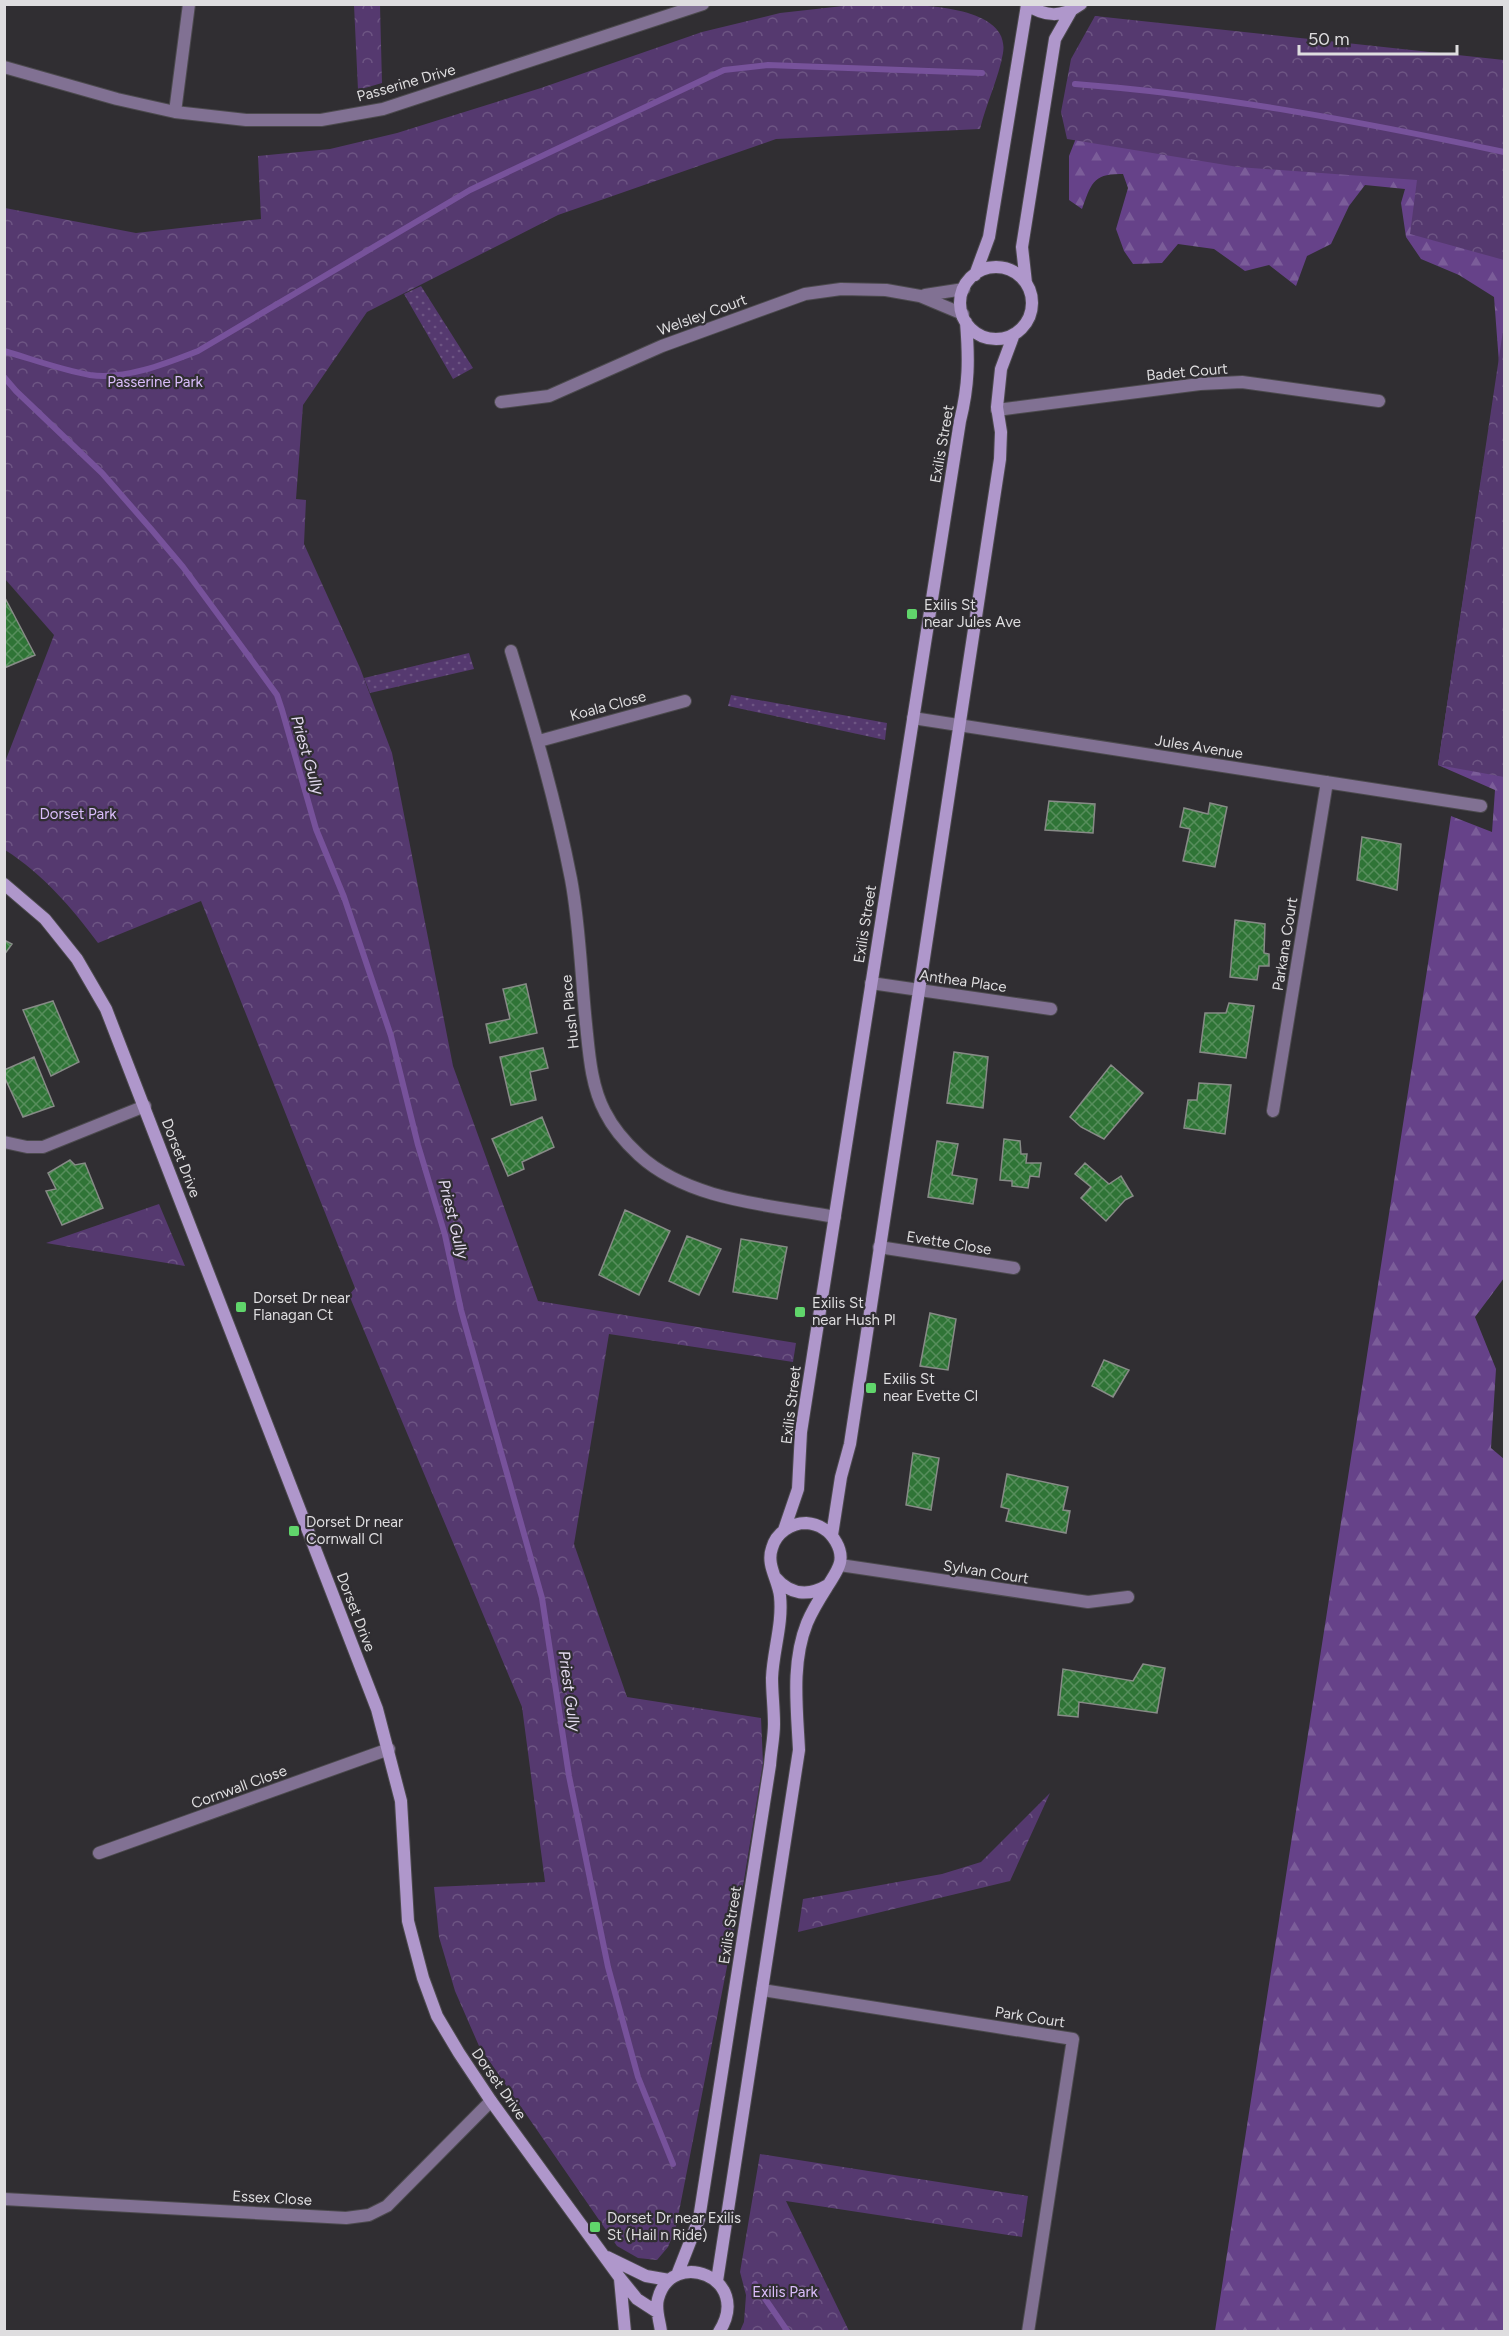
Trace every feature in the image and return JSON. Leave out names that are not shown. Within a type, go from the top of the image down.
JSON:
[{"type":"street","points":[[175,112],[189,4]]},
{"type":"street","name":"Passerine Drive","points":[[4,67],[117,99],[175,112],[246,120],[321,120],[383,109],[703,4]]},
{"type":"street","points":[[963,289],[975,274],[989,237],[1026,5],[1038,12],[1051,15],[1076,8]]},
{"type":"street","points":[[1026,283],[1022,247],[1054,39],[1076,8]]},
{"type":"street","points":[[964,318],[973,330],[982,336],[1004,338],[1023,327],[1030,316],[1031,293],[1018,274],[997,267],[975,274]]},
{"type":"street","name":"Welsley Court","points":[[501,402],[549,396],[662,346],[805,294],[852,289],[886,290],[920,296],[964,318]]},
{"type":"street","name":"Welsley Court","points":[[920,296],[963,289]]},
{"type":"street","name":"Exilis Street","points":[[661,2325],[657,2301],[662,2289],[673,2278],[699,2219],[770,1765],[774,1725],[772,1676],[779,1631],[780,1596],[771,1567],[772,1546],[784,1530],[798,1489],[801,1432],[960,421],[968,392],[970,363],[961,297],[963,289]]},
{"type":"street","points":[[832,1535],[841,1478],[850,1444],[1000,459],[1001,432],[997,410],[1001,369],[1014,334]]},
{"type":"street","name":"Badet Court","points":[[997,410],[1200,384],[1242,382],[1379,401]]},
{"type":"street","name":"Hush Place","points":[[511,651],[539,741],[572,888],[588,1048],[594,1083],[604,1112],[621,1137],[640,1156],[687,1185],[708,1193],[835,1217]]},
{"type":"street","name":"Koala Close","points":[[539,741],[685,701]]},
{"type":"street","name":"Jules Avenue","points":[[913,718],[1481,806]]},
{"type":"street","name":"Parkana Court","points":[[1273,1111],[1327,782]]},
{"type":"street","name":"Dorset Drive","points":[[4,884],[45,919],[77,959],[106,1009],[378,1709],[401,1801],[408,1921],[423,1978],[437,2016],[491,2101],[620,2278],[661,2325]]},
{"type":"street","name":"Anthea Place","points":[[871,983],[1050,1009]]},
{"type":"street","points":[[4,1142],[27,1147],[43,1147],[145,1106]]},
{"type":"street","name":"Evette Close","points":[[879,1247],[1014,1269]]},
{"type":"street","points":[[717,2281],[799,1750],[796,1690],[799,1651],[807,1623],[828,1585],[836,1576],[840,1565],[840,1554],[832,1535],[824,1528],[814,1524],[793,1525],[784,1530]]},
{"type":"street","name":"Sylvan Court","points":[[840,1565],[1088,1602],[1128,1597]]},
{"type":"street","points":[[774,1576],[783,1586],[793,1592],[817,1591],[828,1585]]},
{"type":"street","name":"Cornwall Close","points":[[99,1853],[389,1749]]},
{"type":"street","name":"Park Court","points":[[762,1990],[1073,2039],[1028,2331]]},
{"type":"street","name":"Essex Close","points":[[4,2199],[346,2218],[369,2215],[387,2206],[491,2101]]},
{"type":"street","name":"Dorset Drive","points":[[606,2257],[646,2276],[673,2278]]},
{"type":"street","points":[[673,2278],[698,2272],[709,2275],[717,2281],[726,2293],[729,2307],[720,2331]]},
{"type":"street","points":[[620,2278],[625,2331]]},
{"type":"green space","name":"Passerine Park","points":[[861,4],[900,4],[949,9],[972,14],[990,23],[1001,36],[1003,53],[980,129],[776,139],[558,215],[367,312],[303,405],[296,499],[306,500],[304,544],[360,668],[392,753],[453,1066],[538,1301],[796,1343],[793,1362],[609,1334],[574,1544],[627,1697],[761,1718],[763,1763],[744,1880],[676,2227],[668,2247],[657,2260],[638,2258],[617,2246],[479,2046],[455,1991],[439,1937],[434,1887],[545,1882],[522,1707],[349,1295],[355,1288],[201,901],[98,943],[56,892],[19,859],[5,850],[5,762],[54,635],[5,579],[5,208],[136,233],[261,219],[258,156],[330,149],[397,133],[541,88],[702,32],[780,13]]},
{"type":"green space","points":[[354,5],[380,5],[382,83],[358,90]]},
{"type":"green space","points":[[1095,16],[1504,100],[1504,1278],[1475,1317],[1496,1369],[1491,1448],[1504,1459],[1504,2331],[1215,2331],[1451,816],[1492,832],[1495,790],[1438,765],[1499,363],[1494,297],[1459,275],[1421,259],[1406,237],[1401,203],[1405,189],[1365,185],[1349,206],[1331,244],[1307,256],[1296,286],[1269,265],[1245,271],[1214,249],[1178,244],[1162,263],[1133,264],[1124,251],[1116,229],[1128,188],[1123,174],[1099,178],[1091,187],[1082,209],[1069,200],[1069,156],[1082,123]]},
{"type":"green space","points":[[1095,16],[1504,60],[1504,260],[1410,234],[1417,180],[1238,167],[1067,139],[1061,112],[1071,59]]},
{"type":"green space","points":[[421,286],[473,368],[453,379],[404,294]]},
{"type":"green space","points":[[1504,324],[1504,777],[1438,765]]},
{"type":"green space","points":[[469,653],[474,669],[370,693],[364,678]]},
{"type":"green space","points":[[731,695],[887,723],[885,740],[728,706]]},
{"type":"green space","points":[[159,1204],[185,1266],[46,1243]]},
{"type":"green space","points":[[1050,1793],[1010,1881],[798,1932],[803,1899],[942,1874],[981,1862]]},
{"type":"green space","name":"Exilis Park","points":[[760,2154],[1028,2196],[1022,2237],[786,2201],[849,2331],[740,2331],[744,2322],[746,2295],[740,2272]]},
{"type":"building","points":[[4,596],[35,655],[4,668]]},
{"type":"building","points":[[1049,801],[1095,804],[1093,833],[1045,830]]},
{"type":"building","points":[[1210,803],[1227,807],[1215,867],[1183,861],[1190,829],[1180,827],[1184,808],[1208,814]]},
{"type":"building","points":[[1362,837],[1401,844],[1397,890],[1357,880]]},
{"type":"building","points":[[1235,920],[1265,924],[1264,953],[1269,954],[1269,966],[1259,966],[1257,980],[1230,977]]},
{"type":"building","points":[[4,940],[12,944],[4,955]]},
{"type":"building","points":[[526,984],[537,1033],[490,1043],[486,1024],[510,1019],[503,989]]},
{"type":"building","points":[[53,1001],[79,1062],[51,1076],[23,1010]]},
{"type":"building","points":[[1229,1003],[1254,1006],[1246,1058],[1200,1052],[1205,1013],[1226,1013]]},
{"type":"building","points":[[543,1048],[548,1068],[530,1072],[536,1100],[511,1105],[500,1057]]},
{"type":"building","points":[[954,1052],[988,1057],[983,1108],[947,1103]]},
{"type":"building","points":[[34,1057],[54,1106],[23,1117],[4,1076],[4,1070]]},
{"type":"building","points":[[1111,1065],[1143,1093],[1104,1139],[1081,1127],[1070,1117]]},
{"type":"building","points":[[1199,1083],[1231,1085],[1225,1134],[1184,1128],[1188,1100],[1197,1100]]},
{"type":"building","points":[[542,1117],[554,1147],[522,1162],[524,1169],[508,1176],[492,1139]]},
{"type":"building","points":[[1004,1139],[1020,1141],[1021,1154],[1027,1154],[1026,1163],[1041,1163],[1039,1177],[1030,1176],[1028,1188],[1012,1186],[1012,1181],[1000,1180]]},
{"type":"building","points":[[937,1141],[958,1144],[952,1175],[977,1179],[973,1204],[928,1197]]},
{"type":"building","points":[[70,1160],[75,1165],[85,1163],[103,1208],[62,1225],[46,1191],[56,1189],[48,1173]]},
{"type":"building","points":[[1085,1163],[1109,1184],[1121,1176],[1133,1196],[1125,1200],[1106,1221],[1081,1198],[1091,1187],[1075,1174]]},
{"type":"building","points":[[625,1210],[670,1231],[639,1295],[599,1275]]},
{"type":"building","points":[[687,1236],[721,1249],[699,1295],[669,1281]]},
{"type":"building","points":[[741,1239],[787,1247],[777,1299],[733,1292]]},
{"type":"building","points":[[930,1313],[956,1319],[948,1370],[920,1366]]},
{"type":"building","points":[[1104,1360],[1129,1370],[1113,1397],[1092,1386]]},
{"type":"building","points":[[913,1453],[939,1458],[931,1510],[906,1505]]},
{"type":"building","points":[[1007,1474],[1068,1487],[1063,1510],[1070,1511],[1066,1533],[1006,1521],[1009,1509],[1001,1507]]},
{"type":"building","points":[[1143,1664],[1165,1668],[1157,1713],[1079,1702],[1078,1717],[1058,1715],[1063,1669],[1133,1681]]},
{"type":"waterway","points":[[4,351],[68,370],[103,376],[145,370],[198,351],[470,190],[724,70],[768,65],[982,73]]},
{"type":"waterway","points":[[1075,84],[1237,102],[1397,130],[1504,152]]},
{"type":"waterway","name":"Priest Gully","points":[[4,377],[102,473],[151,529],[183,567],[277,695],[316,829],[344,897],[391,1036],[418,1145],[445,1235],[461,1310],[542,1598],[569,1776],[608,1967],[638,2077],[673,2164]]},
{"type":"waterway","name":"Priest Gully","points":[[755,2284],[788,2332]]},
{"type":"place","name":"Exilis St near Jules Ave","points":[[912,614]]},
{"type":"place","name":"Dorset Dr near Flanagan Ct","points":[[241,1307]]},
{"type":"place","name":"Exilis St near Hush Pl","points":[[800,1312]]},
{"type":"place","name":"Exilis St near Evette Cl","points":[[871,1388]]},
{"type":"place","name":"Dorset Dr near Cornwall Cl","points":[[294,1531]]},
{"type":"place","name":"Dorset Dr near Exilis St (Hail n Ride)","points":[[595,2227]]},
{"type":"park label","name":"Dorset Park","points":[[78,814]]}]
